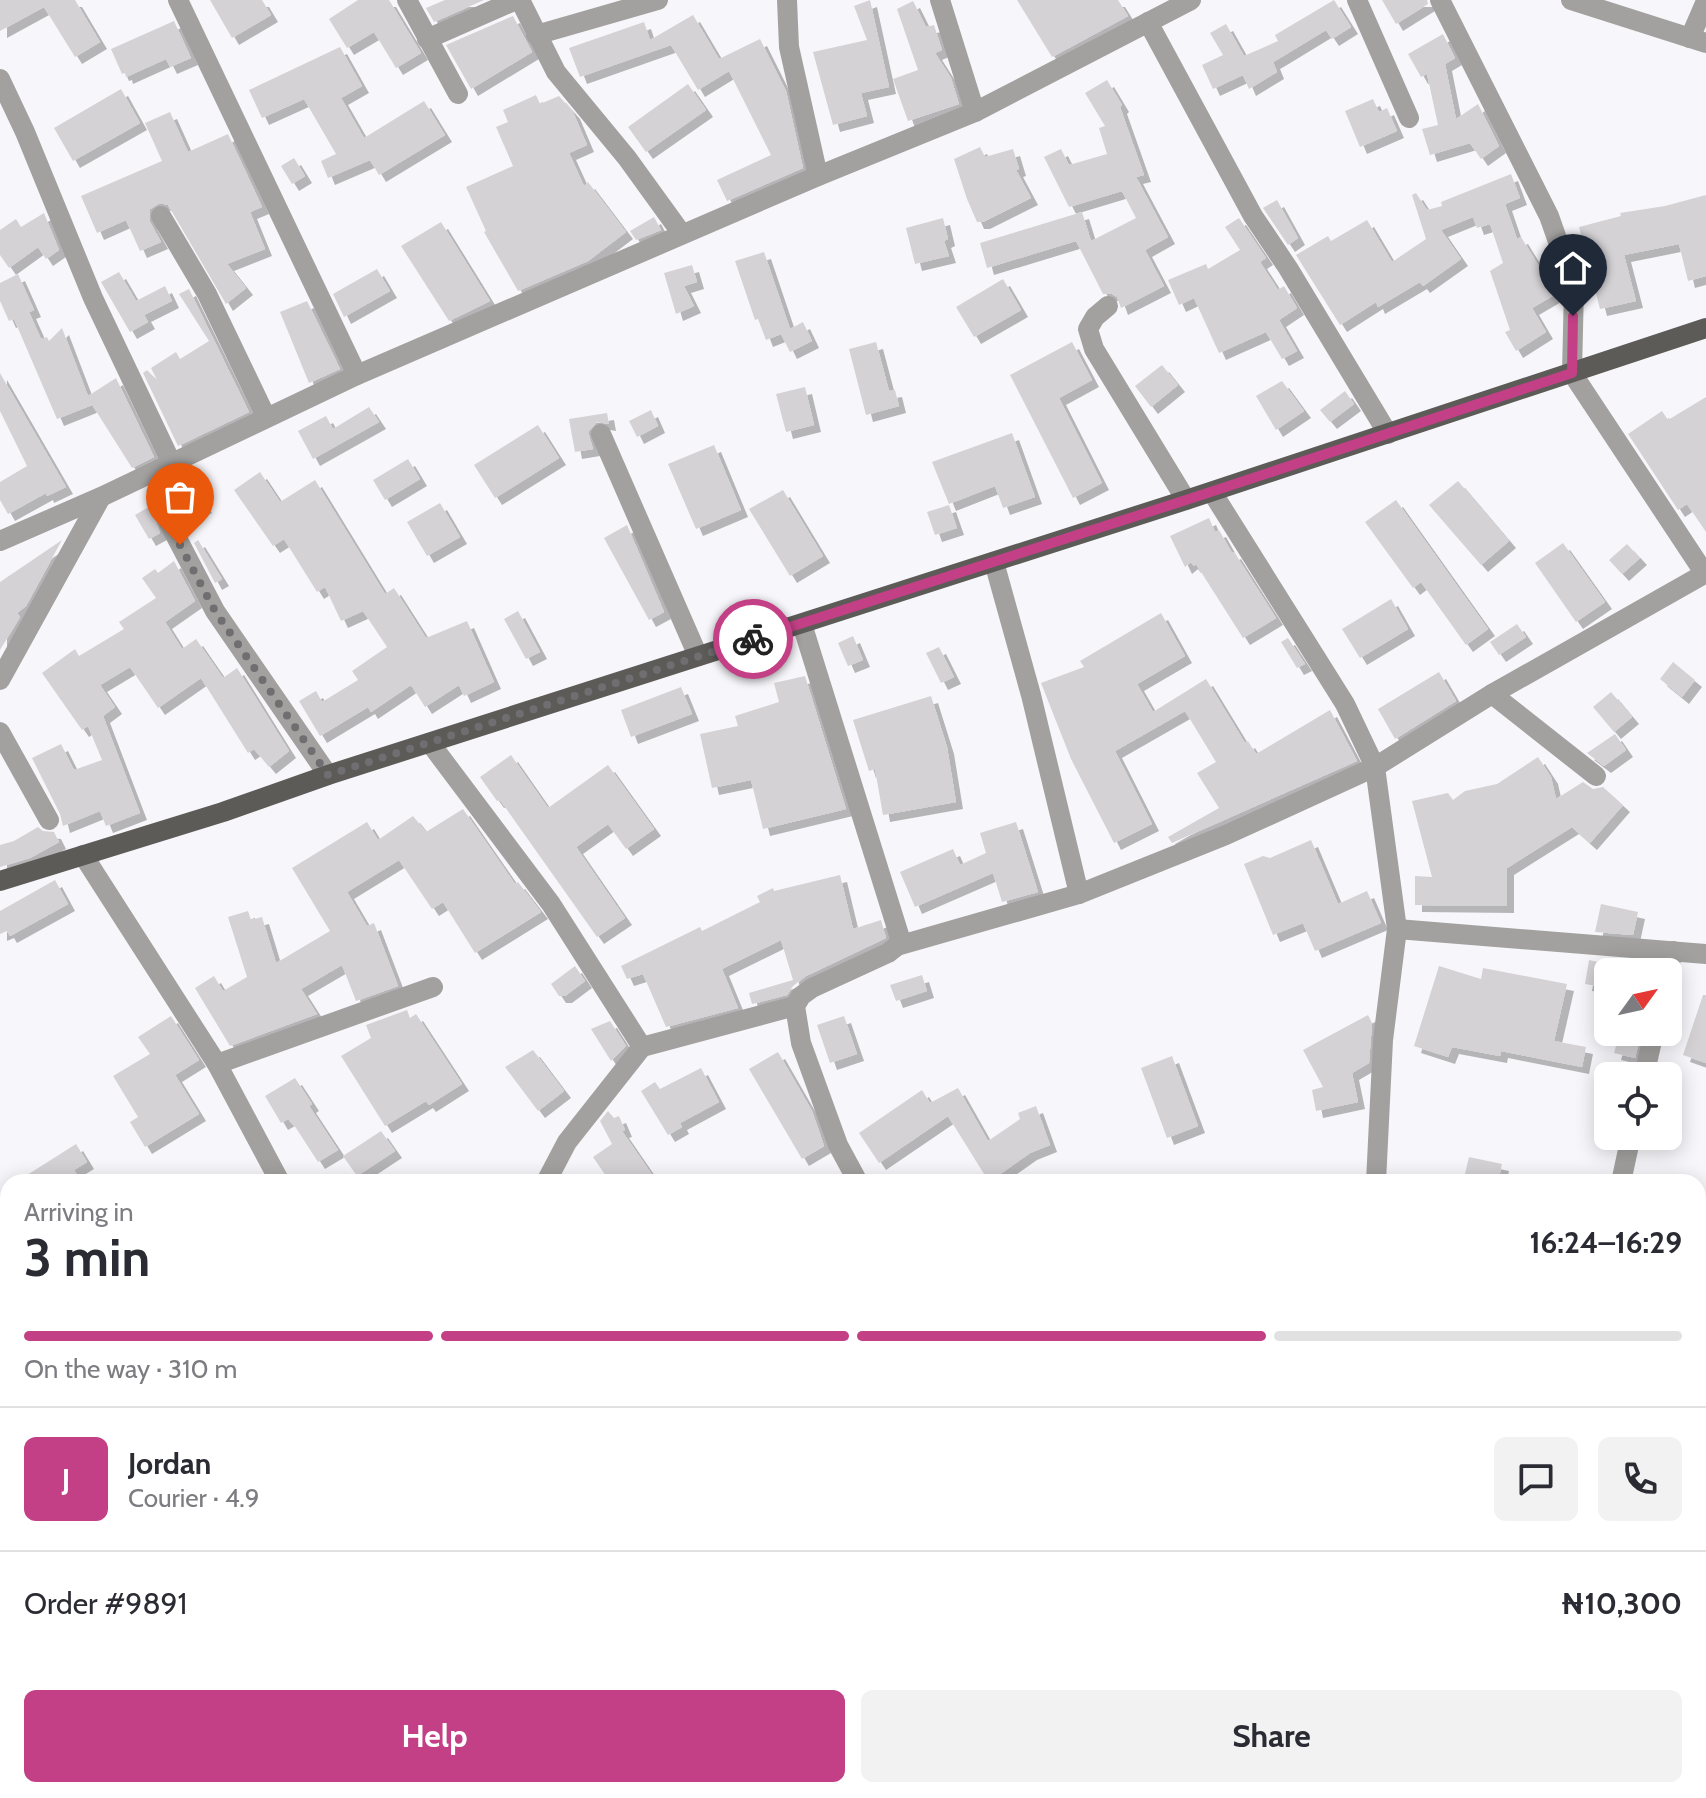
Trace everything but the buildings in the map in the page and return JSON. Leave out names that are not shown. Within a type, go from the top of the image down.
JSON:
[{"type":"main road","points":[[0,881],[223,812],[328,775],[1212,492],[1706,328]]},
{"type":"street","points":[[178,0],[357,375]]},
{"type":"street","points":[[407,0],[458,94]]},
{"type":"street","points":[[427,39],[518,0],[556,72],[627,158],[682,234]]},
{"type":"street","points":[[536,35],[658,0]]},
{"type":"street","points":[[787,0],[789,47],[818,176]]},
{"type":"street","points":[[940,0],[975,112]]},
{"type":"street","points":[[1,540],[101,497],[357,375],[818,176],[975,112],[1191,0]]},
{"type":"street","points":[[1357,0],[1409,118]]},
{"type":"street","points":[[854,1174],[838,1145],[801,1043],[795,1006],[801,996],[812,988],[897,946],[1079,894],[1226,835],[1375,767],[1492,694],[1706,573],[1572,373],[1574,287],[1549,216],[1440,0]]},
{"type":"street","points":[[1571,0],[1698,40],[1706,1]]},
{"type":"street","points":[[1148,22],[1253,216],[1388,434]]},
{"type":"street","points":[[0,79],[93,298],[171,462]]},
{"type":"street","points":[[161,216],[207,294],[266,417]]},
{"type":"street","points":[[1108,306],[1095,317],[1088,329],[1094,349],[1186,500]]},
{"type":"street","points":[[601,434],[698,656]]},
{"type":"street","points":[[1212,492],[1345,704],[1375,767],[1397,929],[1383,1040],[1376,1174]]},
{"type":"street","points":[[0,680],[101,497]]},
{"type":"street","points":[[169,523],[215,611],[328,775]]},
{"type":"street","points":[[994,562],[1031,695],[1079,894]]},
{"type":"street","points":[[802,624],[899,928],[897,946]]},
{"type":"street","points":[[1492,694],[1596,776]]},
{"type":"street","points":[[0,732],[49,820]]},
{"type":"street","points":[[430,743],[551,904],[642,1047]]},
{"type":"street","points":[[83,855],[217,1064],[276,1174]]},
{"type":"street","points":[[1397,929],[1706,954]]},
{"type":"street","points":[[1671,958],[1673,951]]},
{"type":"street","points":[[217,1064],[433,987]]},
{"type":"street","points":[[550,1174],[567,1142],[642,1047],[795,1006]]},
{"type":"street","points":[[1623,1174],[1628,1150]]},
{"type":"way so far","points":[[180,545],[215,611],[328,775],[753,639]]},
{"type":"route","points":[[753,639],[1572,373],[1573,316]]}]
